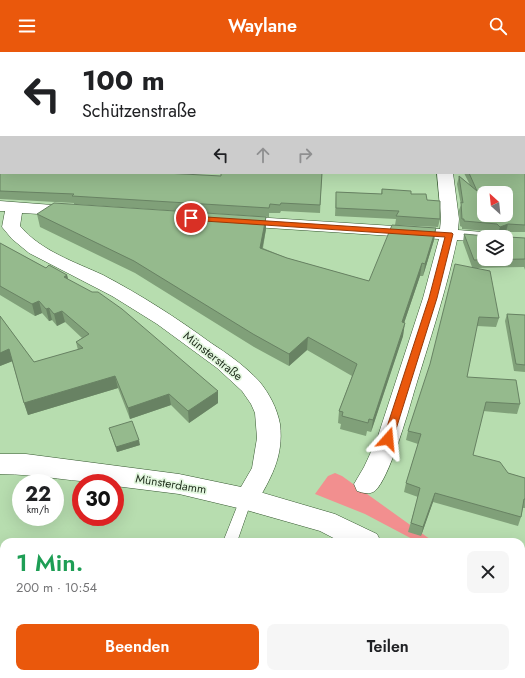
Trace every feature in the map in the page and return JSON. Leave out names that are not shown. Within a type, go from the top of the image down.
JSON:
[{"type":"main road","name":"Münsterdamm","points":[[0,464],[26,464],[179,484],[246,499]]},
{"type":"main road","points":[[246,499],[326,522],[360,538]]},
{"type":"street","points":[[366,484],[374,472],[388,439],[433,298],[449,234],[450,219],[445,174]]},
{"type":"street","points":[[7,207],[92,212]]},
{"type":"street","name":"Münsterstraße","points":[[7,207],[11,227],[18,236],[34,248],[115,289],[172,324],[237,373],[248,384],[261,401],[266,414],[269,435],[265,466],[246,499]]},
{"type":"street","points":[[222,220],[477,236]]},
{"type":"lane","points":[[231,538],[246,499]]},
{"type":"shaded area","points":[[335,473],[342,476],[428,538],[410,538],[365,514],[315,494],[328,476]]},
{"type":"building","points":[[0,174],[184,174],[221,176],[221,174],[322,174],[320,205],[281,203],[280,205],[270,204],[269,208],[72,196],[74,194],[0,191]]},
{"type":"building","points":[[469,174],[525,174],[525,225],[508,224],[500,227],[497,224],[464,221],[464,219],[462,219],[461,202],[463,203],[459,176],[477,191]]},
{"type":"building","points":[[382,189],[411,191],[411,194],[426,194],[427,200],[440,201],[440,219],[396,216],[399,211],[336,208],[336,192],[382,194]]},
{"type":"building","points":[[54,203],[266,217],[260,248],[287,258],[369,281],[392,225],[436,228],[425,264],[422,263],[402,322],[405,323],[373,420],[369,419],[368,423],[342,416],[343,412],[339,411],[357,364],[308,337],[289,354],[253,334],[134,261],[37,214]]},
{"type":"building","points":[[464,234],[477,235],[477,260],[474,260]]},
{"type":"building","points":[[513,237],[525,238],[525,259],[513,259]]},
{"type":"building","points":[[0,243],[46,268],[49,265],[67,275],[64,277],[92,292],[98,292],[122,309],[218,391],[188,411],[169,394],[128,408],[115,376],[24,403],[9,349],[0,353],[0,316],[34,362],[83,348],[76,342],[89,334],[62,311],[54,314],[49,308],[46,309],[39,301],[32,304],[0,286]]},
{"type":"building","points":[[455,264],[490,271],[499,318],[479,317],[467,377],[516,380],[520,404],[486,402],[473,455],[500,462],[508,473],[525,478],[525,499],[521,517],[435,493],[423,527],[411,523],[420,488],[406,483],[421,434],[408,431],[430,364]]},
{"type":"building","points":[[507,314],[525,315],[525,365],[516,364]]},
{"type":"building","points":[[132,421],[139,440],[116,447],[109,428]]},
{"type":"route","points":[[191,218],[449,234],[433,298],[388,439]]}]
